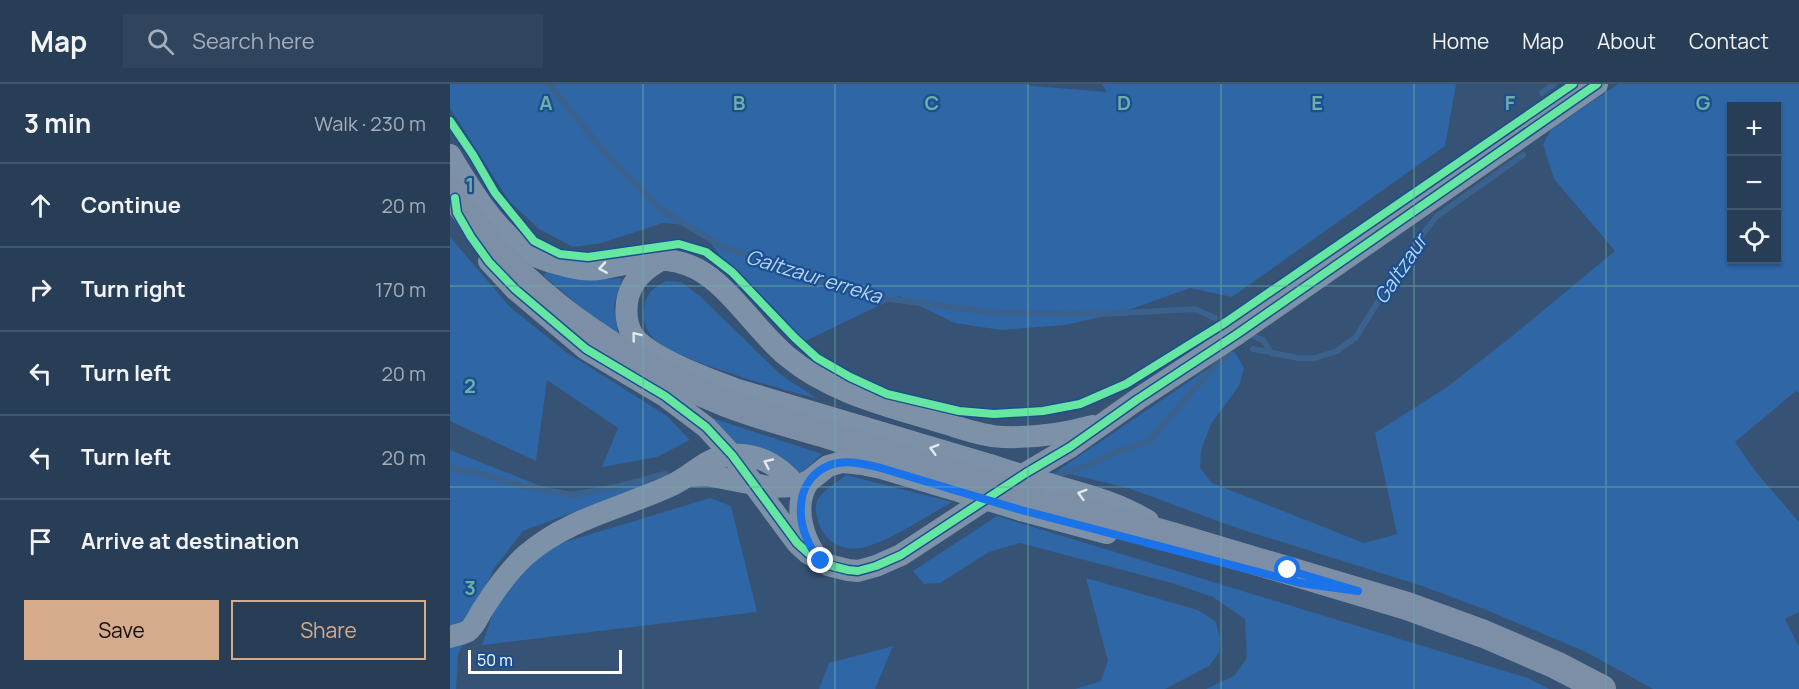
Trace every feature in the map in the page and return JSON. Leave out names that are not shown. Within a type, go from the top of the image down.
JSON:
[{"type":"main road","points":[[453,194],[487,240],[553,303],[606,342],[647,366],[728,404],[975,479],[1038,489],[1172,536],[1407,606],[1484,634],[1556,665],[1602,689]]},
{"type":"street","points":[[1038,489],[1107,422],[1138,399],[1237,334],[1597,84]]},
{"type":"street","points":[[450,155],[476,197],[523,249],[563,265],[587,270],[640,260],[661,260],[675,261],[700,271],[730,297],[788,357],[810,373],[839,389],[940,422],[1000,437],[1074,430],[1107,422]]},
{"type":"street","points":[[453,194],[457,213],[471,237],[515,290],[586,349],[665,396],[706,427],[732,455],[796,543],[821,561],[858,571],[876,566],[912,548],[1000,491],[1015,476],[1037,432]]},
{"type":"street","points":[[661,260],[650,266],[634,282],[627,302],[626,314],[634,337],[664,358],[738,390],[975,479]]},
{"type":"street","points":[[940,422],[1037,432],[1138,399]]},
{"type":"street","points":[[693,472],[705,448],[706,427]]},
{"type":"street","points":[[1037,432],[1047,443],[1038,489]]},
{"type":"street","points":[[1000,437],[1011,448],[1019,467]]},
{"type":"street","points":[[450,637],[468,631],[516,564],[546,538],[594,515],[672,485],[708,461],[732,455],[755,458],[769,462],[802,487]]},
{"type":"street","points":[[693,472],[769,487],[802,487],[828,466],[842,462],[975,479]]},
{"type":"street","points":[[802,487],[801,506],[805,534],[810,546],[821,561]]},
{"type":"street","points":[[1000,491],[1038,489],[1300,583],[1358,591]]},
{"type":"shaded area","points":[[450,84],[1026,84],[1107,92],[1102,84],[1456,84],[1445,146],[1232,297],[1190,288],[1123,312],[1065,325],[1001,330],[955,323],[899,296],[797,345],[708,240],[685,225],[663,223],[602,243],[573,247],[539,229],[509,201],[450,108]]},
{"type":"shaded area","points":[[1618,84],[1799,84],[1799,393],[1796,391],[1735,442],[1756,472],[1799,522],[1799,612],[1785,619],[1799,647],[1799,689],[1653,689],[1586,652],[1484,609],[1419,585],[1237,528],[1128,488],[1057,471],[1234,351],[1244,368],[1239,386],[1211,424],[1201,450],[1200,468],[1212,483],[1364,543],[1397,534],[1375,433],[1447,387],[1615,251],[1554,179],[1543,144],[1551,130]]},
{"type":"shaded area","points":[[450,237],[510,307],[566,352],[667,416],[690,440],[657,457],[602,467],[618,428],[547,380],[536,461],[450,421]]},
{"type":"shaded area","points":[[547,270],[595,280],[622,278],[614,305],[618,333],[588,313],[544,276]]},
{"type":"shaded area","points":[[666,281],[681,282],[700,296],[781,375],[818,399],[698,362],[657,342],[646,326],[645,306],[650,293]]},
{"type":"shaded area","points":[[712,418],[822,454],[800,474],[737,447]]},
{"type":"shaded area","points":[[450,450],[558,493],[661,480],[523,531],[493,570],[458,655],[456,689],[450,689]]},
{"type":"shaded area","points":[[846,475],[952,502],[876,543],[857,548],[842,547],[825,535],[818,521],[816,507],[821,495]]},
{"type":"shaded area","points":[[710,498],[731,506],[757,612],[482,645],[494,610],[515,577],[545,548]]},
{"type":"shaded area","points":[[997,516],[1528,678],[1549,689],[1206,689],[1234,676],[1247,658],[1245,619],[1213,597],[1172,583],[1020,543],[989,552],[940,583],[924,584],[913,571]]},
{"type":"shaded area","points":[[1086,578],[1198,610],[1216,622],[1220,638],[1219,653],[1209,666],[1165,689],[1075,689],[1101,681],[1108,661]]},
{"type":"shaded area","points":[[893,646],[875,689],[819,689],[829,663]]},
{"type":"waterway","name":"Galtzaur erreka","points":[[549,84],[606,154],[660,209],[723,247],[874,297],[998,313],[1104,314],[1195,309],[1215,318]]},
{"type":"waterway","name":"Galtzaur","points":[[1542,93],[1554,84]]},
{"type":"waterway","name":"Galtzaur","points":[[1253,349],[1298,358],[1315,358],[1337,351],[1356,337],[1410,250],[1437,216],[1523,155]]},
{"type":"waterway","name":"Galtzaur erreka","points":[[1253,336],[1263,340],[1272,354]]},
{"type":"waterway","points":[[1054,476],[1084,467],[1117,452],[1150,441],[1211,370],[1230,354]]},
{"type":"waterway","points":[[450,468],[523,486],[573,495],[665,474]]},
{"type":"cycle path","points":[[450,121],[495,193],[534,241],[560,254],[588,257],[679,244],[706,252],[732,272],[817,358],[850,377],[887,394],[959,411],[994,414],[1043,411],[1080,404],[1126,384],[1226,322],[1573,84]]},
{"type":"cycle path","points":[[455,198],[457,213],[471,237],[489,262],[515,289],[586,349],[665,396],[706,427],[732,455],[797,543],[808,553],[828,565],[858,571],[901,555],[1070,447],[1597,84]]},
{"type":"route","points":[[821,561],[810,546],[805,534],[802,521],[802,495],[816,475],[828,466],[842,462],[898,472],[1021,510],[1300,583],[1358,591],[1288,570]]}]
